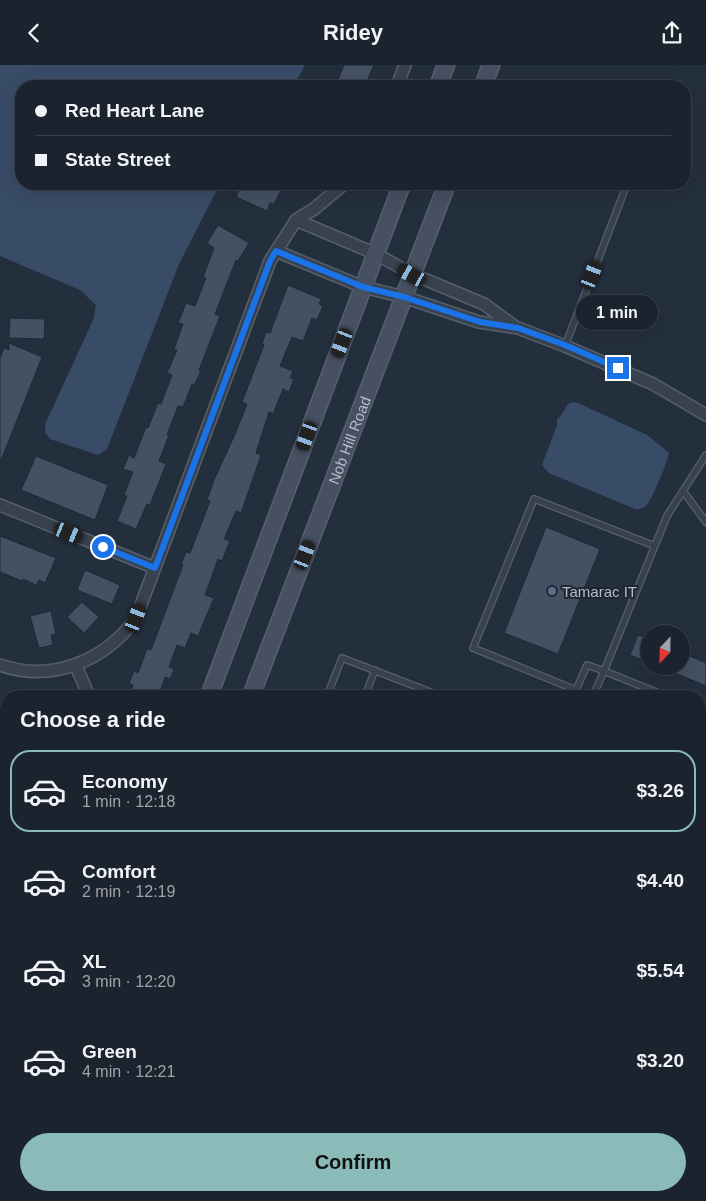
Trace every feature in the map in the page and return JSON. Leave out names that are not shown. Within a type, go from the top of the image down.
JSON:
[{"type":"main road","points":[[440,80],[446,65]]},
{"type":"main road","points":[[485,80],[491,65]]},
{"type":"main road","points":[[211,690],[400,190]]},
{"type":"main road","name":"Nob Hill Road","points":[[253,690],[445,190]]},
{"type":"street","points":[[399,80],[405,65]]},
{"type":"street","points":[[0,665],[32,672],[51,671],[76,666],[110,646],[126,632],[136,618],[270,261],[296,220],[314,209],[337,190]]},
{"type":"street","points":[[296,220],[376,254],[412,275],[484,304],[518,328]]},
{"type":"street","points":[[276,251],[363,287],[404,297],[480,322],[518,328],[565,345],[653,383],[706,415]]},
{"type":"street","points":[[0,505],[155,568]]},
{"type":"street","points":[[76,666],[86,690]]},
{"type":"lane","points":[[565,345],[625,190]]},
{"type":"lane","points":[[596,690],[668,516],[706,455]]},
{"type":"lane","points":[[683,491],[706,522]]},
{"type":"lane","points":[[651,690],[587,665],[576,689],[473,648],[534,499],[655,546]]},
{"type":"lane","points":[[329,690],[342,658],[426,690]]},
{"type":"lane","points":[[367,690],[375,670]]},
{"type":"water","points":[[0,65],[305,65],[297,80],[15,80],[15,190],[217,190],[179,264],[107,449],[98,455],[50,439],[45,432],[46,422],[94,318],[96,305],[80,290],[0,256]]},
{"type":"water","points":[[572,402],[578,403],[647,435],[669,453],[656,488],[645,507],[635,509],[549,473],[542,465],[557,425],[557,419],[568,404]]},
{"type":"building","points":[[344,65],[374,65],[368,80],[338,80]]},
{"type":"building","points":[[239,190],[281,190],[274,204],[270,203],[267,211],[236,197]]},
{"type":"building","points":[[218,225],[249,243],[238,261],[236,260],[215,314],[220,316],[199,370],[201,371],[194,385],[192,384],[183,407],[178,406],[159,461],[166,464],[150,505],[147,504],[136,529],[117,521],[127,496],[124,495],[133,472],[123,469],[129,455],[134,458],[158,403],[161,404],[172,375],[167,373],[177,350],[174,349],[183,324],[178,323],[186,303],[195,306],[206,278],[203,277],[214,248],[207,243]]},
{"type":"building","points":[[288,285],[321,299],[319,304],[323,306],[317,320],[312,318],[303,341],[292,337],[280,366],[293,371],[290,378],[294,379],[289,392],[283,389],[273,414],[269,412],[256,453],[261,455],[248,493],[241,513],[236,511],[224,539],[230,541],[222,561],[218,559],[205,595],[214,598],[198,636],[191,633],[185,648],[177,645],[169,667],[174,669],[170,679],[165,677],[161,690],[131,690],[133,685],[129,683],[134,671],[138,673],[147,649],[151,650],[183,565],[181,564],[186,552],[190,553],[210,501],[207,500],[214,480],[247,404],[242,402],[264,345],[262,344],[266,332],[270,333]]},
{"type":"building","points":[[10,318],[45,319],[44,339],[9,338]]},
{"type":"building","points":[[9,343],[42,357],[0,463],[0,358],[4,348],[9,350]]},
{"type":"building","points":[[36,456],[108,485],[95,520],[21,490]]},
{"type":"building","name":"Tamarac IT","points":[[546,527],[600,549],[558,654],[504,633]]},
{"type":"building","points":[[0,536],[56,558],[45,583],[39,580],[36,585],[0,572]]},
{"type":"building","points":[[85,570],[120,585],[112,604],[77,590]]},
{"type":"building","points":[[82,602],[99,617],[84,633],[67,617]]},
{"type":"building","points":[[51,611],[56,634],[51,635],[53,645],[39,648],[30,616]]},
{"type":"building","points":[[638,635],[640,636],[640,659],[630,655]]},
{"type":"building","points":[[690,656],[706,663],[706,686],[680,675],[690,675]]},
{"type":"place","name":"Tamarac IT","points":[[552,591]]},
{"type":"route","points":[[103,547],[155,568],[270,261],[276,251],[363,287],[404,297],[480,322],[518,328],[565,345],[618,368]]}]
